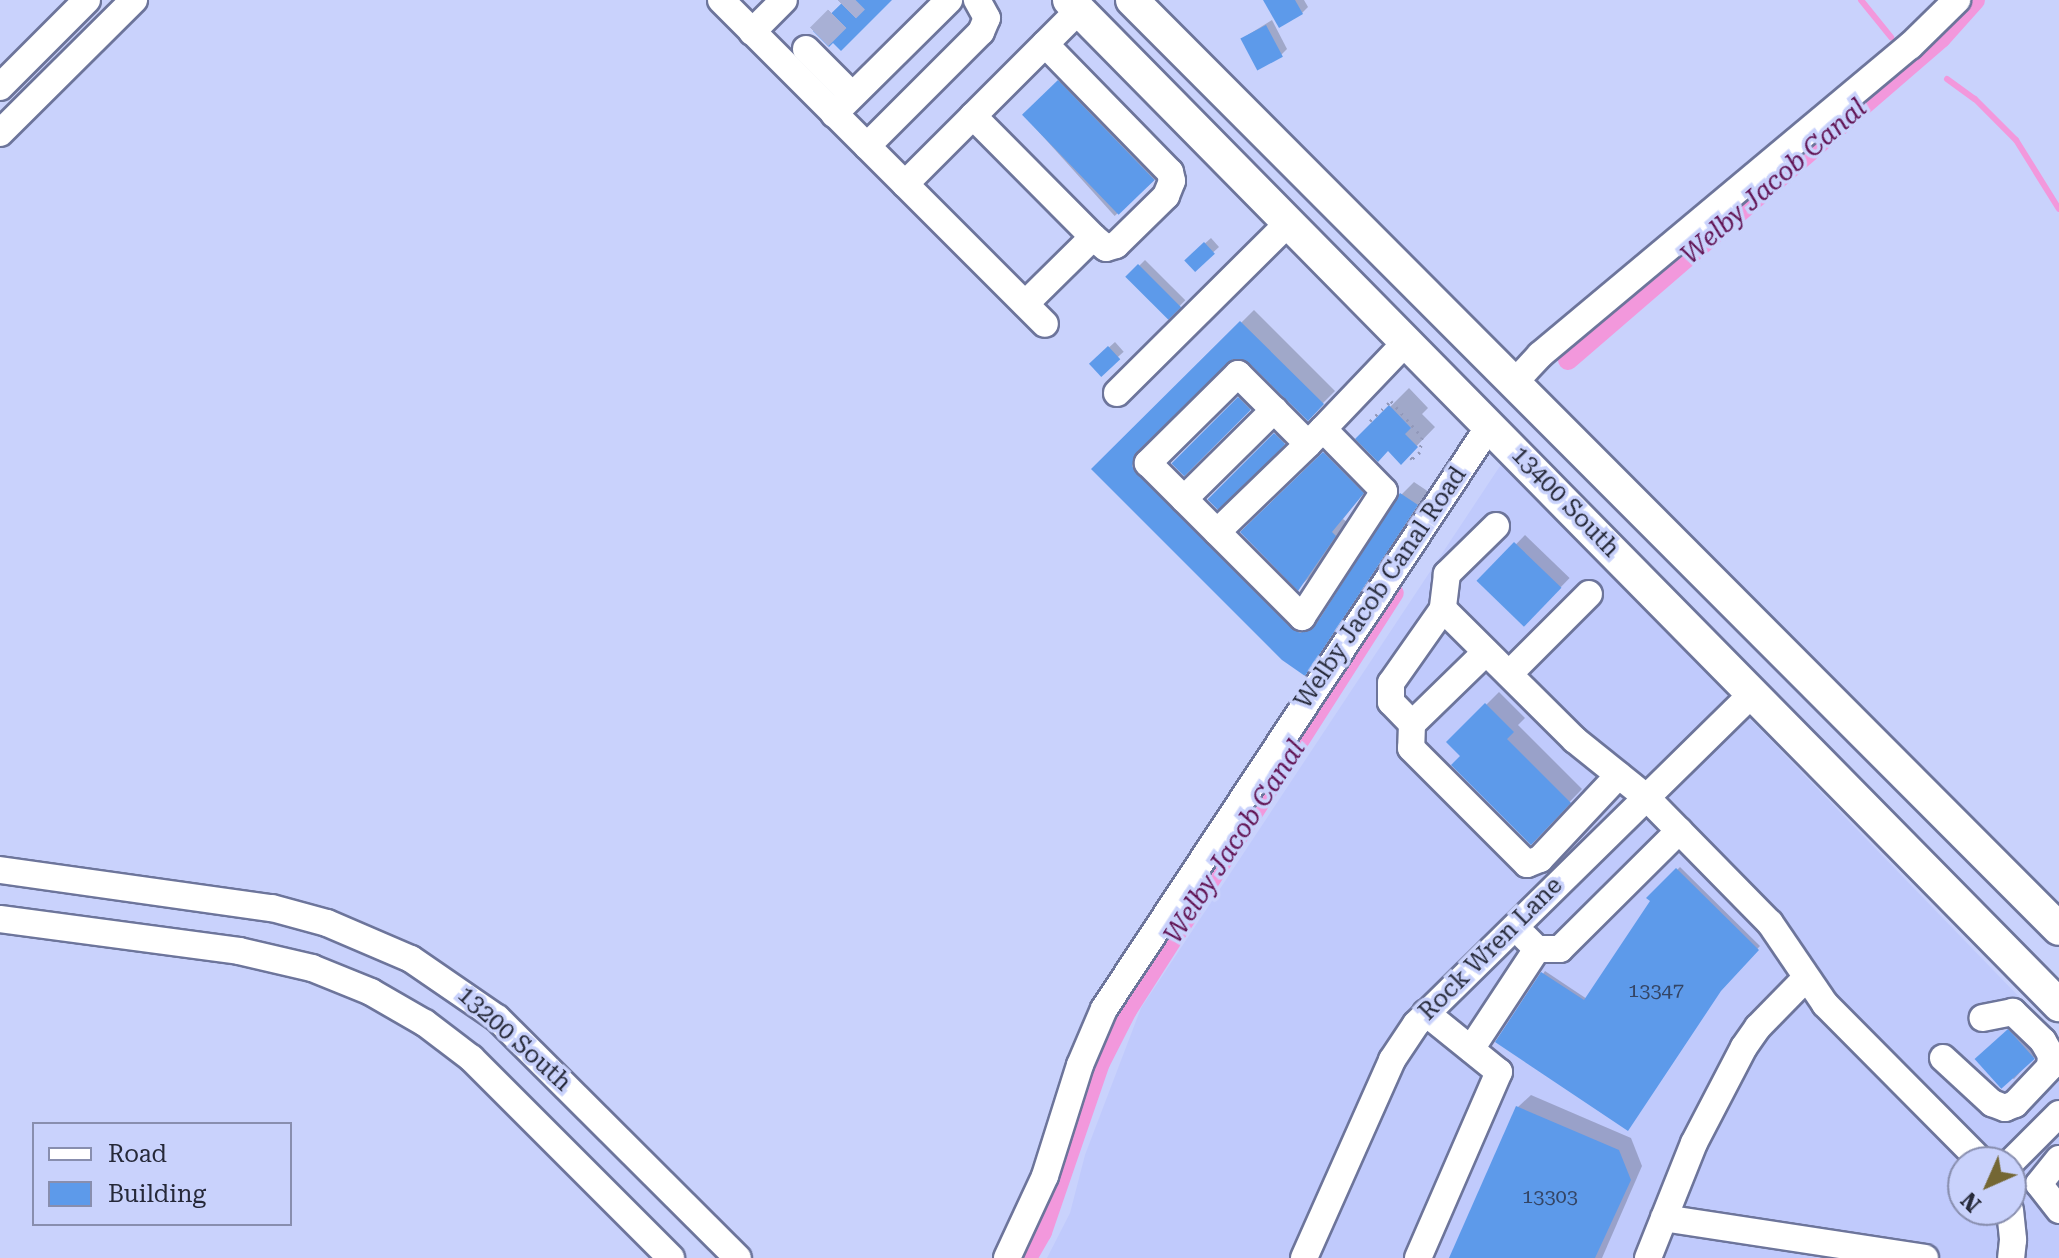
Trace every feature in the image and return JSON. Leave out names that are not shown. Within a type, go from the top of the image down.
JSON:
[{"type":"main road","name":"13400 South","points":[[1132,0],[2059,929]]},
{"type":"main road","name":"13400 South","points":[[1074,5],[2059,1005]]},
{"type":"street","points":[[0,87],[87,0]]},
{"type":"street","points":[[0,133],[134,0]]},
{"type":"street","points":[[721,0],[752,32],[804,51],[843,104],[867,146],[1045,324]]},
{"type":"street","points":[[752,32],[784,0]]},
{"type":"street","points":[[843,104],[949,0]]},
{"type":"street","points":[[867,146],[981,32],[987,18],[977,0]]},
{"type":"street","points":[[1514,383],[1540,355],[1910,46],[1957,0]]},
{"type":"street","points":[[905,184],[1045,44],[1074,5]]},
{"type":"street","points":[[973,116],[1106,248],[1116,245],[1166,196],[1172,181],[1170,172],[1045,44]]},
{"type":"street","points":[[1117,393],[1288,223]]},
{"type":"street","points":[[1025,304],[1093,237]]},
{"type":"street","points":[[1217,532],[1407,341]]},
{"type":"street","points":[[1238,374],[1274,410],[1315,436],[1384,491],[1302,617],[1148,463],[1238,374]]},
{"type":"street","points":[[1184,499],[1274,410]]},
{"type":"street","name":"Welby Jacob Canal Road","points":[[1007,1258],[1045,1176],[1080,1065],[1104,1009],[1490,425]]},
{"type":"street","points":[[1412,724],[1391,702],[1391,683],[1443,609],[1447,574],[1496,526]]},
{"type":"street","points":[[1509,674],[1589,594]]},
{"type":"street","points":[[1443,609],[1575,740],[1646,797],[1782,937],[1805,979],[1825,1004],[1966,1146]]},
{"type":"street","points":[[1486,652],[1412,724],[1411,748],[1527,864],[1540,859],[1619,775]]},
{"type":"street","name":"Rock Wren Lane","points":[[1304,1258],[1392,1060],[1426,1013],[1753,693]]},
{"type":"street","points":[[1514,926],[1537,949],[1560,949],[1679,831]]},
{"type":"street","name":"13200 South","points":[[0,870],[272,908],[327,923],[397,952],[438,975],[497,1018],[738,1258]]},
{"type":"street","name":"13200 South","points":[[0,919],[281,960],[312,968],[381,997],[425,1023],[471,1058],[671,1258]]},
{"type":"street","points":[[1471,1049],[1537,949]]},
{"type":"street","points":[[1648,1258],[1694,1143],[1744,1047],[1758,1027],[1805,979]]},
{"type":"street","points":[[1943,1058],[1992,1103],[2005,1108],[2050,1067],[2051,1055],[2043,1041],[2013,1012],[1983,1018]]},
{"type":"street","points":[[1418,1258],[1499,1072],[1426,1013]]},
{"type":"street","points":[[2027,1146],[2059,1114]]},
{"type":"street","points":[[2059,1159],[2039,1184],[2059,1210]]},
{"type":"street","points":[[1664,1218],[1925,1258]]},
{"type":"street","points":[[2011,1258],[2012,1226]]},
{"type":"path","points":[[1370,421],[1391,401],[1422,437],[1423,447],[1412,459],[1410,457]]},
{"type":"shaded area","points":[[1502,463],[2059,1038],[2059,1258],[1047,1258],[1070,1213],[1085,1155],[1141,1008]]},
{"type":"building","points":[[845,0],[892,0],[841,51],[833,43],[829,47],[813,31]]},
{"type":"building","points":[[1263,0],[1295,0],[1303,14],[1279,28]]},
{"type":"building","points":[[1266,25],[1283,57],[1257,70],[1240,39]]},
{"type":"building","points":[[1058,80],[1155,180],[1119,215],[1022,115]]},
{"type":"building","points":[[1204,242],[1215,254],[1195,272],[1184,260]]},
{"type":"building","points":[[1138,264],[1181,307],[1168,320],[1125,277]]},
{"type":"building","points":[[1240,321],[1324,404],[1308,421],[1249,363],[1233,359],[1137,452],[1132,466],[1137,474],[1291,628],[1300,633],[1315,626],[1400,493],[1418,505],[1305,676],[1282,660],[1091,469]]},
{"type":"building","points":[[1108,346],[1120,359],[1101,377],[1089,364]]},
{"type":"building","points":[[1238,397],[1251,410],[1184,476],[1172,463]]},
{"type":"building","points":[[1389,405],[1411,428],[1405,434],[1418,447],[1401,465],[1388,451],[1378,462],[1355,439]]},
{"type":"building","points":[[1274,433],[1285,444],[1219,511],[1208,499]]},
{"type":"building","points":[[1323,452],[1364,493],[1332,532],[1336,536],[1298,591],[1240,532]]},
{"type":"building","points":[[1514,542],[1561,588],[1524,627],[1476,581]]},
{"type":"building","points":[[1485,703],[1514,732],[1507,739],[1571,803],[1531,845],[1451,765],[1460,756],[1446,742]]},
{"type":"building","points":[[1676,868],[1759,950],[1721,991],[1628,1131],[1495,1042],[1541,972],[1584,1000],[1650,901],[1646,898]]},
{"type":"building","points":[[2008,1029],[2035,1059],[2001,1089],[1975,1059]]},
{"type":"building","points":[[1516,1106],[1619,1150],[1631,1180],[1595,1258],[1449,1258]]},
{"type":"waterway","points":[[1861,0],[1891,37]]},
{"type":"waterway","name":"Welby Jacob Canal","points":[[1568,360],[1941,38],[1975,0]]},
{"type":"waterway","points":[[1947,79],[1975,99],[2016,140],[2059,209]]},
{"type":"waterway","name":"Welby Jacob Canal","points":[[1027,1258],[1042,1232],[1100,1063],[1127,1010],[1394,593]]},
{"type":"tunnel","points":[[819,37],[856,0]]}]
